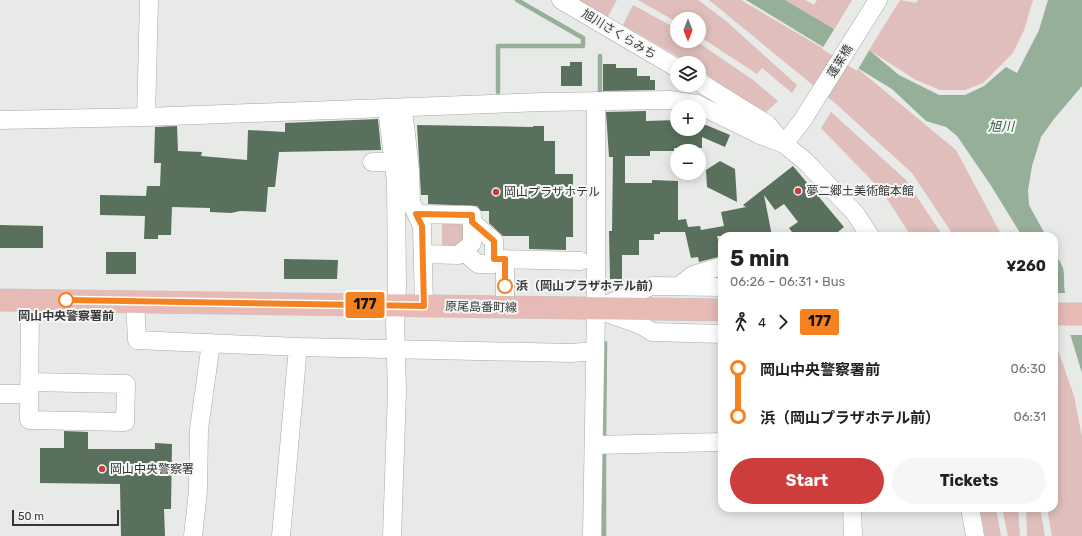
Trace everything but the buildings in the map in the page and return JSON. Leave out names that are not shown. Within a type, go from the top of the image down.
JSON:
[{"type":"main road","name":"原尾島番町線","points":[[0,300],[30,299],[718,310]]},
{"type":"main road","points":[[1058,314],[1082,314]]},
{"type":"street","points":[[146,117],[149,0]]},
{"type":"street","name":"旭川さくらみち","points":[[561,0],[670,64]]},
{"type":"street","name":"蓬莱橋","points":[[784,144],[802,121],[878,0]]},
{"type":"street","points":[[706,86],[767,124],[784,144],[804,160],[861,231]]},
{"type":"street","points":[[0,120],[146,117],[596,101],[670,100],[697,104],[758,134],[784,144]]},
{"type":"street","points":[[592,536],[601,445],[595,351],[596,101]]},
{"type":"street","points":[[392,536],[397,391],[396,305],[399,160],[395,108]]},
{"type":"street","points":[[372,162],[399,160]]},
{"type":"street","points":[[399,160],[411,202],[422,226],[421,245],[423,254],[424,306]]},
{"type":"street","points":[[416,214],[472,215],[472,243],[459,255],[423,254]]},
{"type":"street","points":[[472,222],[494,241],[499,259],[505,307]]},
{"type":"street","points":[[463,251],[478,264],[494,264],[499,259],[582,260]]},
{"type":"street","points":[[679,286],[693,275],[718,267]]},
{"type":"street","points":[[596,309],[646,287],[718,286]]},
{"type":"street","points":[[0,394],[29,388],[126,384],[125,422],[29,420],[29,388],[30,299]]},
{"type":"street","points":[[136,301],[138,340],[298,347],[571,353],[595,351]]},
{"type":"street","points":[[596,309],[641,325],[652,332],[718,334]]},
{"type":"street","points":[[193,536],[198,491],[199,429],[211,343]]},
{"type":"street","points":[[281,536],[298,347]]},
{"type":"street","points":[[601,445],[718,442]]},
{"type":"street","points":[[852,512],[853,536]]},
{"type":"street","points":[[971,512],[975,536]]},
{"type":"shaded area","points":[[577,0],[617,0],[607,18]]},
{"type":"shaded area","points":[[638,0],[698,0],[726,21],[797,85],[792,93],[762,68],[757,74],[706,41],[706,12],[670,12],[670,18]]},
{"type":"shaded area","points":[[709,0],[741,0],[858,69],[956,150],[1000,232],[951,232],[912,173],[836,104]]},
{"type":"shaded area","points":[[785,0],[805,0],[814,5],[817,0],[852,0],[834,30]]},
{"type":"shaded area","points":[[900,0],[916,3],[918,0],[1033,0],[1024,30],[1013,53],[983,83],[965,90],[940,90],[916,80],[869,50]]},
{"type":"shaded area","points":[[633,5],[670,25],[670,48],[706,48],[753,80],[778,101],[763,115],[706,74],[706,56],[677,56],[623,25]]},
{"type":"shaded area","points":[[831,112],[905,179],[940,232],[908,232],[882,191],[821,128]]},
{"type":"shaded area","points":[[442,224],[461,224],[464,227],[463,242],[456,246],[442,246]]},
{"type":"shaded area","points":[[1058,350],[1074,396],[1082,437],[1082,536],[1052,536],[1048,512],[1058,512]]},
{"type":"shaded area","points":[[981,512],[997,512],[1001,536],[985,536]]},
{"type":"shaded area","points":[[1003,512],[1018,512],[1020,536],[1008,536]]},
{"type":"shaded area","points":[[1026,512],[1041,512],[1045,536],[1027,536]]},
{"type":"water","name":"旭川","points":[[746,0],[785,0],[869,50],[899,75],[939,95],[965,95],[984,86],[1006,67],[1017,73],[1039,30],[1048,0],[1082,0],[1082,86],[1041,137],[1032,166],[1028,190],[1029,205],[1044,232],[1020,232],[990,184],[957,136],[946,127],[926,121],[892,89]]},
{"type":"water","points":[[1058,259],[1063,268],[1066,295],[1069,299],[1082,305],[1082,373],[1071,337],[1058,310]]},
{"type":"pier","points":[[835,28],[870,49],[857,71],[822,49]]},
{"type":"pier","points":[[1058,293],[1068,293],[1075,301],[1082,303],[1082,335],[1068,335],[1058,314]]},
{"type":"waterway","points":[[498,92],[498,46],[583,46],[583,38],[517,0]]},
{"type":"waterway","points":[[600,56],[600,94]]},
{"type":"waterway","points":[[604,440],[605,343]]},
{"type":"waterway","points":[[604,448],[604,536]]},
{"type":"bus line","name":"177","points":[[66,300],[424,306],[423,254],[421,245],[422,226],[416,214],[472,215],[472,222],[494,241],[494,259],[505,259],[505,286]]},
{"type":"place","name":"夢二郷土美術館本館","points":[[798,191]]},
{"type":"place","name":"岡山プラザホテル","points":[[496,192]]},
{"type":"place","name":"浜（岡山プラザホテル前）","points":[[505,286]]},
{"type":"place","name":"岡山中央警察署前","points":[[66,300]]},
{"type":"place","name":"岡山中央警察署","points":[[102,469]]}]
